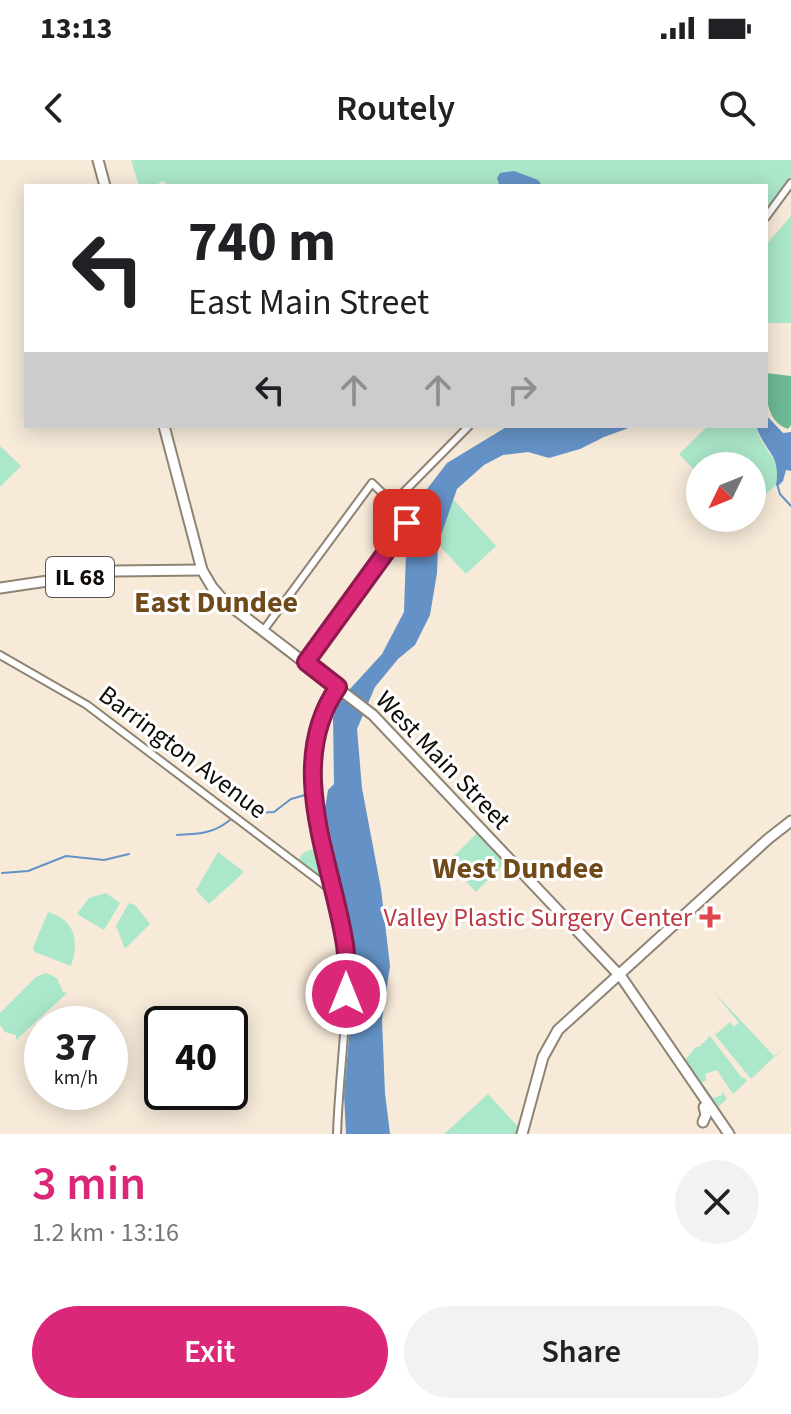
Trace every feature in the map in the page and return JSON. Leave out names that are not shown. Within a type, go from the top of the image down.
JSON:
[{"type":"main road","points":[[98,160],[104,184]]},
{"type":"main road","points":[[165,428],[202,570]]},
{"type":"main road","name":"IL 68","points":[[0,588],[115,571],[202,570]]},
{"type":"main road","name":"West Main Street","points":[[202,570],[222,599],[369,710],[543,896],[618,978],[729,1134]]},
{"type":"main road","points":[[525,1134],[547,1059],[555,1041],[567,1026],[791,821]]},
{"type":"main road","points":[[618,978],[791,827]]},
{"type":"main road","name":"West Main Street","points":[[618,978],[704,1107],[713,1127]]},
{"type":"street","points":[[768,214],[791,183]]},
{"type":"street","points":[[393,503],[467,428]]},
{"type":"street","points":[[263,631],[372,483],[408,517],[407,523],[306,662]]},
{"type":"street","name":"Barrington Avenue","points":[[0,655],[87,705],[334,892]]},
{"type":"street","points":[[337,1134],[346,951],[314,793],[315,742],[321,722],[341,688]]},
{"type":"green space","points":[[131,160],[791,160],[791,176],[768,209],[768,184],[166,184],[164,181],[138,184]]},
{"type":"green space","points":[[791,216],[791,323],[768,323],[768,243]]},
{"type":"green space","points":[[768,373],[791,376],[791,425],[788,429],[780,425],[771,413]]},
{"type":"green space","points":[[706,428],[757,428],[778,467],[776,485],[766,494],[766,452],[686,452],[686,461],[679,454]]},
{"type":"green space","points":[[0,446],[21,466],[0,487]]},
{"type":"green space","points":[[453,499],[496,546],[466,574],[438,544]]},
{"type":"green space","points":[[478,832],[506,862],[476,892],[448,862]]},
{"type":"green space","points":[[321,846],[328,884],[298,861],[303,853]]},
{"type":"green space","points":[[218,852],[244,872],[209,904],[196,890]]},
{"type":"green space","points":[[106,893],[120,903],[104,930],[77,914],[89,898]]},
{"type":"green space","points":[[129,903],[135,905],[150,924],[125,949],[116,926]]},
{"type":"green space","points":[[48,912],[65,920],[73,933],[75,949],[71,966],[35,952],[33,948]]},
{"type":"green space","points":[[46,973],[57,978],[63,992],[67,993],[53,1006],[24,1006],[24,1033],[16,1040],[16,1035],[5,1032],[0,1025],[0,1013],[36,977]]},
{"type":"green space","points":[[713,991],[774,1056],[787,1045],[751,1079],[715,1035],[730,1022],[734,1027],[739,1023]]},
{"type":"green space","points":[[710,1036],[747,1081],[733,1094],[717,1070],[705,1074],[706,1080],[702,1083],[713,1098],[722,1095],[722,1091],[727,1099],[717,1108],[684,1061]]},
{"type":"green space","points":[[488,1094],[521,1130],[520,1134],[444,1134]]},
{"type":"water","points":[[514,171],[541,184],[499,184],[497,178],[500,173]]},
{"type":"water","points":[[768,417],[783,433],[791,432],[791,471],[786,470],[778,486],[775,460],[757,428],[768,428]]},
{"type":"water","points":[[505,428],[629,428],[580,449],[549,458],[528,452],[503,455],[484,465],[457,489],[438,544],[430,615],[415,645],[398,659],[375,687],[357,729],[362,788],[381,889],[390,966],[382,1020],[390,1134],[346,1134],[344,1094],[353,944],[325,808],[328,790],[334,784],[333,718],[339,701],[382,654],[404,612],[406,552],[418,522],[424,493],[447,463]]},
{"type":"waterway","points":[[777,484],[780,494],[791,506]]},
{"type":"waterway","points":[[381,553],[395,532]]},
{"type":"waterway","points":[[258,813],[274,812],[291,799],[312,793]]},
{"type":"waterway","points":[[177,835],[211,831],[230,820]]},
{"type":"waterway","points":[[2,873],[28,871],[66,856],[104,860],[129,854]]},
{"type":"place","name":"Valley Plastic Surgery Center","points":[[710,917]]},
{"type":"district","name":"East Dundee","points":[[216,602]]},
{"type":"district","name":"West Dundee","points":[[518,868]]},
{"type":"route","points":[[346,994],[345,941],[313,790],[315,742],[338,687],[306,662],[407,523]]}]
